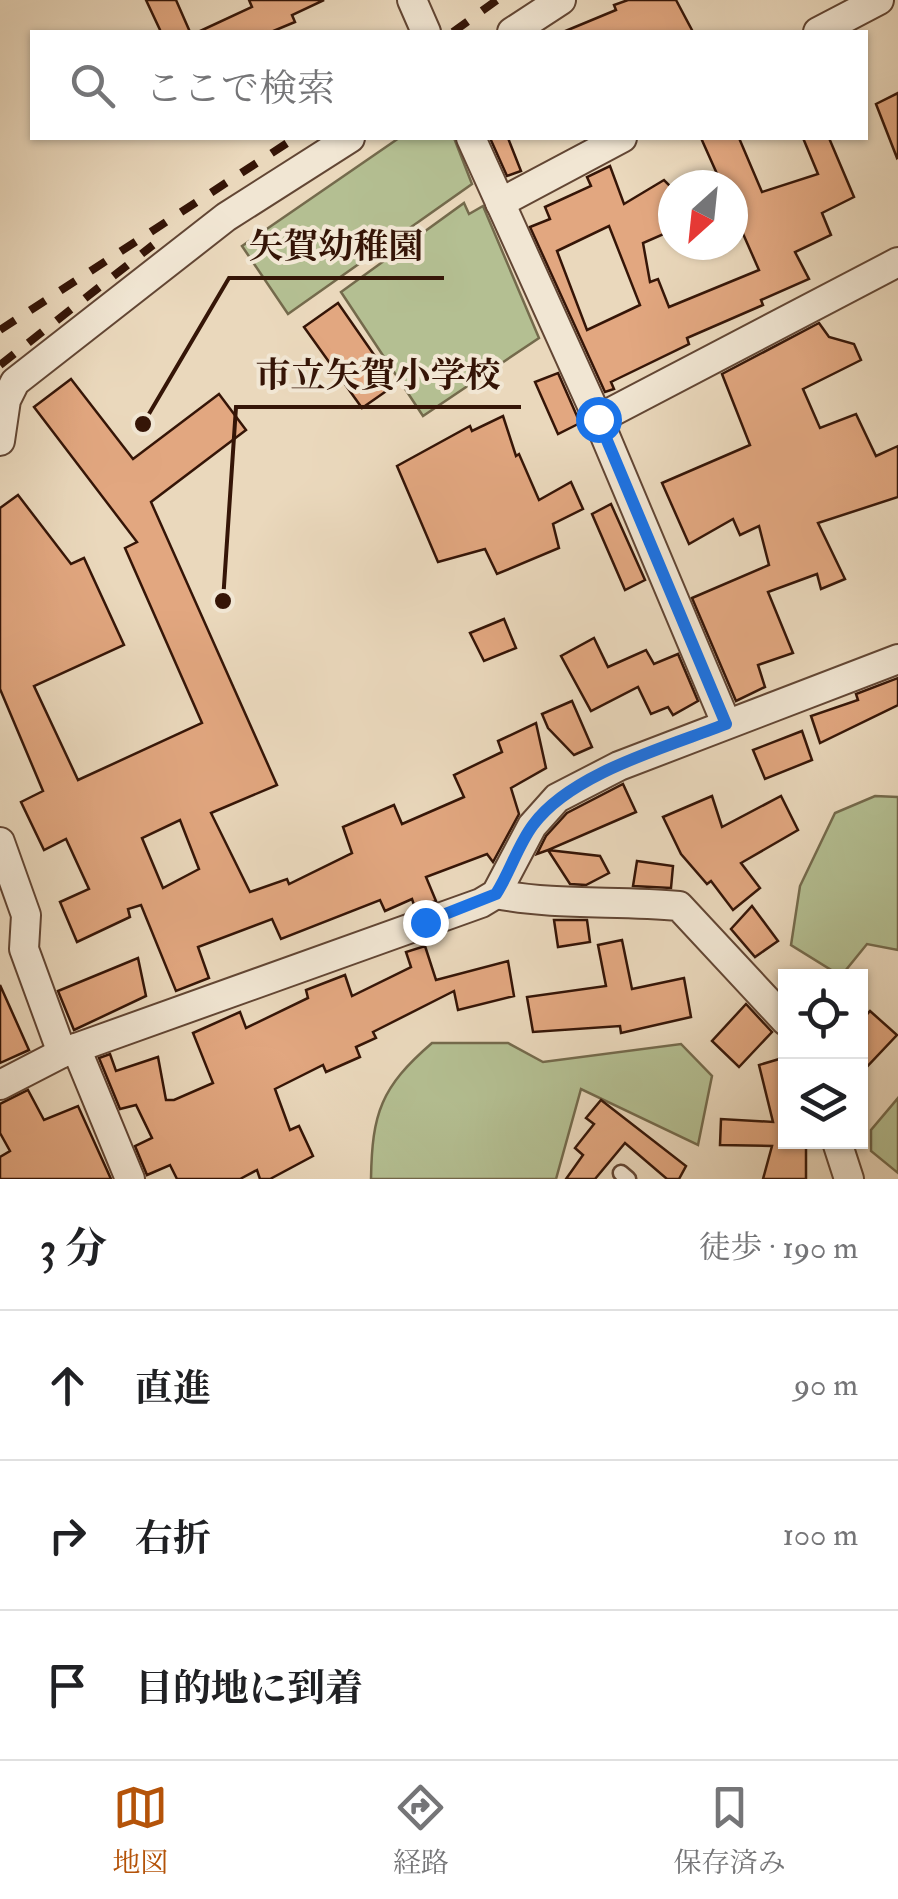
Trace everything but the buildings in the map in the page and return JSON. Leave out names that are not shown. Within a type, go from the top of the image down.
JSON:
[{"type":"street","points":[[412,0],[425,30]]},
{"type":"street","points":[[515,30],[561,0]]},
{"type":"street","points":[[822,30],[879,0]]},
{"type":"street","points":[[0,441],[6,400],[14,382],[226,217],[347,140]]},
{"type":"street","points":[[472,140],[598,419],[726,724]]},
{"type":"street","points":[[500,203],[618,140]]},
{"type":"street","points":[[598,419],[898,262]]},
{"type":"street","points":[[496,894],[532,826],[558,798],[619,766],[898,659]]},
{"type":"street","points":[[0,842],[26,915],[24,949],[130,1179]]},
{"type":"street","points":[[0,1086],[69,1050],[496,894],[585,904],[625,901],[679,906],[778,1012]]},
{"type":"street","points":[[839,1149],[848,1179]]},
{"type":"green space","points":[[396,140],[455,140],[472,184],[288,314],[242,246]]},
{"type":"green space","points":[[464,203],[469,214],[483,206],[539,338],[423,416],[341,292]]},
{"type":"green space","points":[[875,796],[898,797],[898,950],[867,944],[847,969],[830,969],[791,945],[800,886],[835,813]]},
{"type":"green space","points":[[432,1043],[508,1043],[543,1062],[681,1044],[712,1076],[698,1145],[581,1089],[556,1179],[371,1179],[374,1136],[383,1103],[401,1074]]},
{"type":"green space","points":[[898,1098],[898,1173],[871,1151],[871,1130]]},
{"type":"railway","points":[[456,30],[497,0]]},
{"type":"railway","points":[[0,330],[292,140]]},
{"type":"railway","points":[[0,365],[153,245]]},
{"type":"place","name":"矢賀幼稚園","points":[[143,424]]},
{"type":"place","name":"市立矢賀小学校","points":[[223,601]]},
{"type":"route","points":[[425,922],[496,894],[532,826],[558,798],[619,766],[726,724],[598,419]]}]
